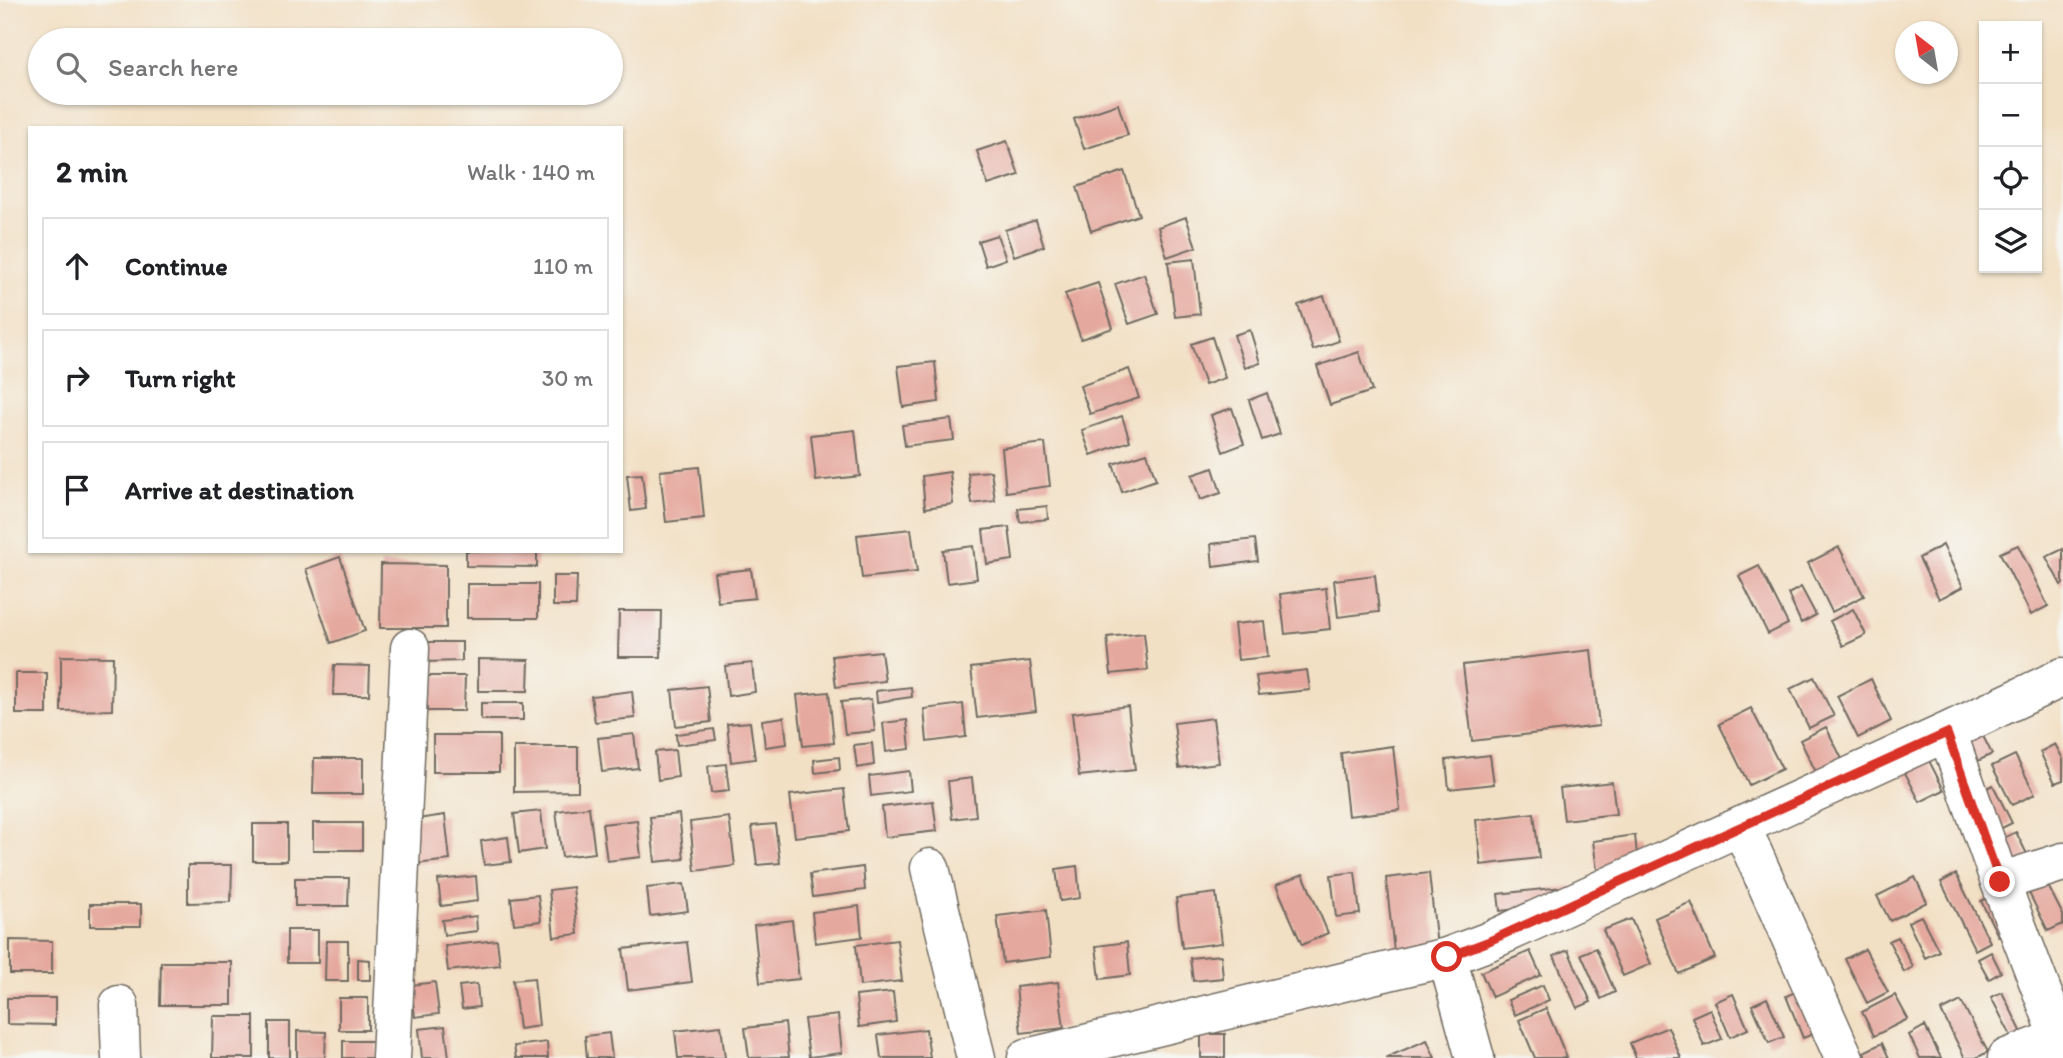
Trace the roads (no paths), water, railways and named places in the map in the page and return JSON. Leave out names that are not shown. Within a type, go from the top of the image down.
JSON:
[{"type":"street","points":[[391,1058],[410,648]]},
{"type":"street","points":[[1027,1058],[1447,957],[1487,942],[1947,733],[2063,677]]},
{"type":"street","points":[[1947,733],[2054,1024],[2054,1031],[2045,1045],[2007,1058]]},
{"type":"street","points":[[1741,826],[1844,1058]]},
{"type":"street","points":[[2000,882],[2063,862]]},
{"type":"street","points":[[930,868],[976,1058]]},
{"type":"street","points":[[1447,957],[1475,1058]]},
{"type":"street","points":[[119,1005],[121,1058]]}]
